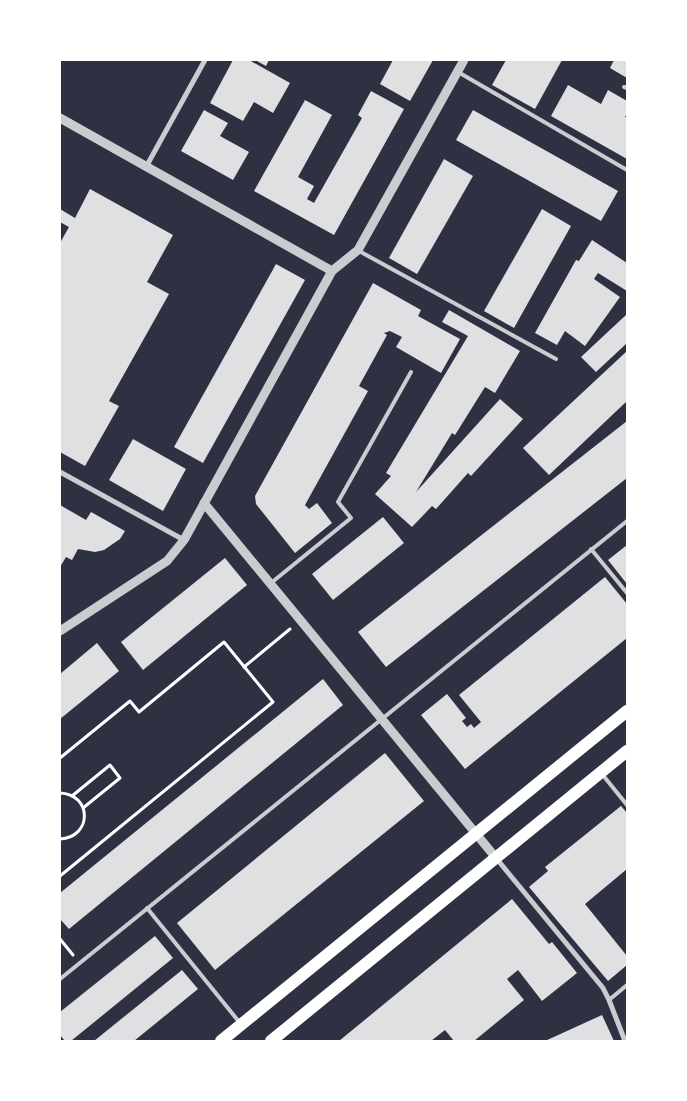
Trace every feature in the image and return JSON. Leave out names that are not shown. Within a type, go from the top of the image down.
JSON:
[{"type":"main road","points":[[221,1041],[627,711]]},
{"type":"main road","points":[[271,1041],[627,751]]},
{"type":"street","points":[[146,167],[206,60]]},
{"type":"street","points":[[60,631],[167,561],[184,540],[332,271],[358,250],[464,60]]},
{"type":"street","points":[[60,118],[332,271]]},
{"type":"street","points":[[60,472],[184,540]]},
{"type":"street","points":[[204,503],[603,988],[624,1041]]},
{"type":"lane","points":[[458,72],[627,170]]},
{"type":"lane","points":[[358,250],[556,359]]},
{"type":"lane","points":[[270,584],[351,518],[338,502],[411,372]]},
{"type":"lane","points":[[60,979],[627,521]]},
{"type":"lane","points":[[592,549],[627,593]]},
{"type":"lane","points":[[600,773],[627,805]]},
{"type":"lane","points":[[147,908],[241,1024]]},
{"type":"lane","points":[[609,1000],[627,985]]},
{"type":"path","points":[[244,667],[301,621]]},
{"type":"path","points":[[60,758],[130,701],[139,712],[224,642],[273,702],[60,876]]},
{"type":"path","points":[[72,796],[110,765],[120,778],[83,808]]},
{"type":"path","points":[[60,793],[77,799],[83,808],[84,814],[84,822],[80,830],[74,836],[60,839]]},
{"type":"path","points":[[60,939],[80,963]]},
{"type":"building","points":[[233,60],[249,60],[290,83],[273,113],[254,102],[243,121],[210,103]]},
{"type":"building","points":[[255,60],[269,60],[266,66]]},
{"type":"building","points":[[393,60],[433,60],[410,101],[380,84]]},
{"type":"building","points":[[506,60],[562,60],[535,109],[492,85]]},
{"type":"building","points":[[614,60],[627,60],[627,78],[610,68]]},
{"type":"building","points":[[568,85],[601,104],[608,90],[627,101],[627,114],[625,117],[627,118],[627,159],[551,116]]},
{"type":"building","points":[[371,91],[404,109],[334,235],[254,191],[305,100],[332,115],[298,177],[314,186],[307,199],[314,203],[362,118],[358,115]]},
{"type":"building","points":[[204,110],[228,123],[220,136],[249,152],[233,180],[181,151]]},
{"type":"building","points":[[473,110],[618,191],[601,221],[456,140]]},
{"type":"building","points":[[444,159],[473,176],[417,274],[389,258]]},
{"type":"building","points":[[90,189],[173,235],[147,282],[169,294],[109,401],[119,406],[85,466],[60,452],[60,243],[69,227],[60,222],[60,209],[75,218]]},
{"type":"building","points":[[542,209],[571,226],[514,328],[484,311]]},
{"type":"building","points":[[592,240],[627,263],[627,291],[598,273],[594,279],[620,297],[585,346],[565,331],[557,345],[535,333],[576,260],[579,261]]},
{"type":"building","points":[[276,264],[305,280],[203,463],[174,447]]},
{"type":"building","points":[[373,283],[421,310],[418,316],[460,339],[441,373],[396,347],[402,337],[390,331],[384,333],[387,335],[359,386],[368,391],[305,505],[309,509],[317,503],[332,523],[295,553],[256,504],[255,496]]},
{"type":"building","points":[[449,310],[520,351],[495,393],[485,387],[455,435],[452,433],[416,492],[500,399],[523,419],[471,476],[468,473],[436,509],[432,506],[412,527],[375,494],[391,476],[386,473],[468,336],[442,322]]},
{"type":"building","points":[[627,314],[627,343],[596,372],[581,357]]},
{"type":"building","points":[[627,351],[627,401],[549,475],[523,448]]},
{"type":"building","points":[[627,421],[627,478],[386,667],[358,632]]},
{"type":"building","points":[[133,439],[186,469],[163,511],[109,480]]},
{"type":"building","points":[[60,505],[86,520],[91,512],[125,531],[120,539],[104,550],[95,552],[78,549],[72,560],[66,557],[60,567]]},
{"type":"building","points":[[383,517],[404,543],[333,600],[312,574]]},
{"type":"building","points":[[627,545],[627,584],[608,560]]},
{"type":"building","points":[[225,558],[247,585],[143,670],[121,642]]},
{"type":"building","points":[[605,577],[627,604],[627,638],[465,769],[421,715],[447,694],[466,718],[462,721],[467,727],[471,724],[474,728],[481,722],[459,695]]},
{"type":"building","points":[[97,643],[119,671],[60,719],[60,674]]},
{"type":"building","points":[[323,679],[343,705],[69,929],[60,919],[60,893]]},
{"type":"building","points":[[385,753],[424,801],[215,970],[177,923]]},
{"type":"building","points":[[621,806],[627,813],[627,869],[585,904],[627,956],[627,965],[608,981],[529,887],[548,871],[545,867]]},
{"type":"building","points":[[512,899],[549,944],[552,942],[577,973],[542,1001],[518,970],[507,979],[524,1000],[474,1041],[454,1041],[445,1030],[431,1041],[339,1041]]},
{"type":"building","points":[[155,936],[173,958],[71,1041],[65,1041],[60,1035],[60,1012]]},
{"type":"building","points":[[182,970],[198,989],[134,1041],[94,1041]]},
{"type":"building","points":[[602,1015],[614,1041],[545,1041]]}]
